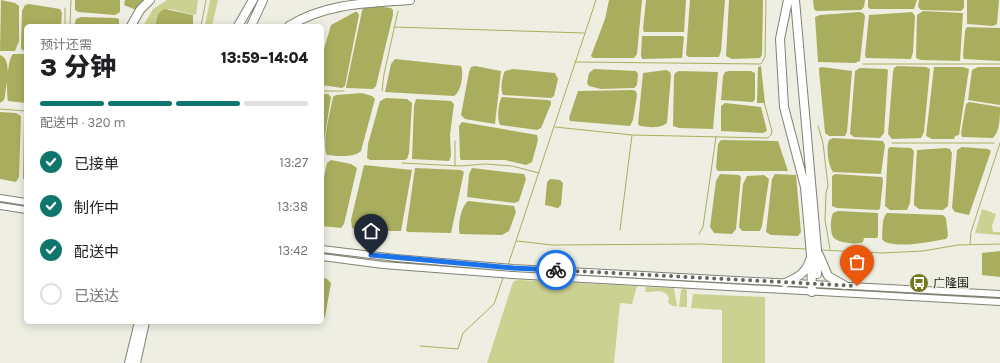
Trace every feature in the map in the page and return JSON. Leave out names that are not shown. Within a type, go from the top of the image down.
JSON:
[{"type":"highway","points":[[127,24],[131,15],[142,0]]},
{"type":"highway","points":[[132,24],[140,10],[150,0]]},
{"type":"highway","points":[[239,24],[254,0]]},
{"type":"highway","points":[[245,24],[254,0]]},
{"type":"highway","points":[[252,24],[263,0]]},
{"type":"highway","points":[[293,24],[324,10],[358,4],[409,0]]},
{"type":"highway","points":[[788,0],[780,39],[784,107],[805,187],[814,252],[828,276],[844,285]]},
{"type":"highway","points":[[795,0],[814,252],[815,288]]},
{"type":"highway","points":[[785,283],[800,276],[806,270],[814,252]]},
{"type":"highway","points":[[136,363],[145,324]]},
{"type":"highway","points":[[129,363],[138,325]]},
{"type":"main road","points":[[0,198],[24,202]]},
{"type":"main road","points":[[0,206],[24,210]]},
{"type":"main road","points":[[324,249],[396,258],[513,268],[785,283],[815,288],[844,285],[1000,294]]},
{"type":"main road","points":[[324,257],[512,275],[815,288],[1000,302]]},
{"type":"shaded area","points":[[1,0],[15,3],[19,6],[19,41],[15,51],[0,51]]},
{"type":"shaded area","points":[[75,0],[120,0],[120,12],[115,15],[78,12],[75,10]]},
{"type":"shaded area","points":[[125,0],[147,0],[136,10],[124,5]]},
{"type":"shaded area","points":[[167,0],[198,0],[196,15],[169,9],[158,14],[156,24],[144,24],[153,9]]},
{"type":"shaded area","points":[[210,0],[218,0],[212,24],[205,24]]},
{"type":"shaded area","points":[[609,0],[642,0],[637,54],[634,58],[593,58],[591,56],[605,19]]},
{"type":"shaded area","points":[[646,0],[686,0],[684,32],[644,32]]},
{"type":"shaded area","points":[[690,0],[725,0],[721,51],[719,57],[689,57],[686,55]]},
{"type":"shaded area","points":[[729,0],[763,0],[762,55],[760,58],[732,59],[726,56]]},
{"type":"shaded area","points":[[813,0],[865,0],[864,7],[861,10],[816,11],[814,9]]},
{"type":"shaded area","points":[[868,0],[917,0],[914,9],[870,9],[868,7]]},
{"type":"shaded area","points":[[919,0],[964,0],[964,8],[961,11],[921,10],[918,7]]},
{"type":"shaded area","points":[[967,0],[999,0],[997,24],[993,26],[967,24]]},
{"type":"shaded area","points":[[29,4],[60,9],[62,13],[61,24],[24,24],[24,51],[21,49],[22,11],[25,5]]},
{"type":"shaded area","points":[[367,5],[391,8],[393,10],[376,86],[373,89],[347,88],[362,11],[363,7]]},
{"type":"shaded area","points":[[164,9],[193,15],[193,24],[156,24],[158,14]]},
{"type":"shaded area","points":[[923,11],[963,13],[960,61],[921,60],[916,58],[917,15]]},
{"type":"shaded area","points":[[355,12],[359,15],[345,86],[342,88],[324,85],[324,49],[331,25]]},
{"type":"shaded area","points":[[912,12],[915,16],[913,52],[911,59],[866,58],[865,55],[869,15]]},
{"type":"shaded area","points":[[863,13],[865,16],[860,61],[855,63],[818,62],[815,17],[820,15]]},
{"type":"shaded area","points":[[81,17],[116,18],[119,19],[119,24],[75,24],[76,19]]},
{"type":"shaded area","points":[[967,27],[1000,28],[1000,61],[964,59],[965,31]]},
{"type":"shaded area","points":[[642,36],[684,37],[682,58],[642,59]]},
{"type":"shaded area","points":[[13,54],[24,54],[24,103],[8,101],[8,69]]},
{"type":"shaded area","points":[[0,55],[4,57],[8,67],[8,73],[4,100],[0,103]]},
{"type":"shaded area","points":[[395,59],[461,66],[462,78],[460,87],[454,96],[385,92],[391,64]]},
{"type":"shaded area","points":[[475,66],[501,71],[495,124],[465,119],[461,115],[469,72],[471,67]]},
{"type":"shaded area","points":[[761,66],[765,103],[757,103],[758,67]]},
{"type":"shaded area","points":[[897,66],[926,67],[930,69],[924,132],[921,138],[892,139],[888,134],[893,72],[894,68]]},
{"type":"shaded area","points":[[822,67],[852,71],[847,132],[845,136],[829,136],[825,133],[819,71],[819,68]]},
{"type":"shaded area","points":[[934,67],[963,67],[969,69],[959,135],[955,136],[954,139],[932,139],[926,136]]},
{"type":"shaded area","points":[[978,67],[1000,67],[1000,105],[968,100],[972,70]]},
{"type":"shaded area","points":[[860,68],[888,70],[884,133],[880,138],[854,137],[850,134],[855,71]]},
{"type":"shaded area","points":[[513,69],[555,73],[558,79],[554,96],[551,98],[503,95],[502,80],[505,71]]},
{"type":"shaded area","points":[[594,69],[636,71],[638,74],[637,85],[634,88],[601,89],[589,86],[587,83],[589,73]]},
{"type":"shaded area","points":[[666,70],[670,72],[671,75],[667,123],[657,127],[640,126],[638,124],[643,73]]},
{"type":"shaded area","points":[[679,71],[718,72],[713,129],[679,128],[673,126],[674,76],[675,73]]},
{"type":"shaded area","points":[[751,71],[755,73],[755,99],[753,102],[721,100],[723,76],[725,72]]},
{"type":"shaded area","points":[[578,91],[636,91],[637,95],[633,120],[630,126],[570,121],[569,118]]},
{"type":"shaded area","points":[[362,93],[372,96],[375,99],[361,151],[350,156],[327,155],[325,144],[333,97],[336,95]]},
{"type":"shaded area","points":[[324,94],[328,94],[331,97],[324,141]]},
{"type":"shaded area","points":[[502,97],[551,101],[541,128],[537,130],[500,125],[498,111]]},
{"type":"shaded area","points":[[386,98],[407,99],[412,103],[409,153],[407,159],[404,160],[370,160],[367,158],[368,144],[380,101]]},
{"type":"shaded area","points":[[416,99],[451,101],[454,104],[450,135],[451,156],[449,161],[412,159],[414,106]]},
{"type":"shaded area","points":[[969,102],[1000,107],[1000,120],[993,138],[962,137],[961,133],[966,104]]},
{"type":"shaded area","points":[[725,103],[761,107],[767,131],[763,133],[721,131],[721,106]]},
{"type":"shaded area","points":[[0,112],[16,113],[21,116],[19,177],[16,182],[0,179]]},
{"type":"shaded area","points":[[24,115],[24,180],[23,178]]},
{"type":"shaded area","points":[[462,122],[537,135],[538,140],[532,162],[526,165],[505,160],[461,160],[459,126]]},
{"type":"shaded area","points":[[833,138],[883,141],[885,145],[881,174],[833,172],[829,161],[828,143],[829,140]]},
{"type":"shaded area","points":[[721,140],[778,141],[788,171],[718,171],[716,168],[718,144]]},
{"type":"shaded area","points":[[890,147],[911,148],[914,151],[910,203],[907,210],[890,210],[885,206],[888,149]]},
{"type":"shaded area","points":[[962,147],[988,149],[991,151],[969,215],[955,212],[952,208],[957,150]]},
{"type":"shaded area","points":[[950,149],[952,153],[948,206],[943,210],[919,209],[914,205],[917,150]]},
{"type":"shaded area","points":[[331,160],[351,164],[357,168],[344,224],[341,228],[324,226],[324,177],[327,163]]},
{"type":"shaded area","points":[[364,165],[412,170],[401,231],[360,231],[352,228],[351,220]]},
{"type":"shaded area","points":[[415,168],[461,170],[464,172],[451,233],[406,231]]},
{"type":"shaded area","points":[[472,168],[524,174],[526,179],[519,201],[515,203],[467,197],[469,174]]},
{"type":"shaded area","points":[[720,174],[739,175],[741,177],[736,229],[732,234],[714,233],[710,227],[716,181]]},
{"type":"shaded area","points":[[775,174],[796,175],[801,232],[798,236],[771,235],[766,232],[772,179]]},
{"type":"shaded area","points":[[835,174],[882,177],[880,209],[837,208],[832,206],[832,176]]},
{"type":"shaded area","points":[[764,175],[769,179],[760,231],[742,231],[739,227],[743,184],[747,176]]},
{"type":"shaded area","points":[[550,179],[560,180],[563,183],[561,205],[558,208],[545,205],[547,182]]},
{"type":"shaded area","points":[[468,201],[514,206],[516,212],[509,231],[502,235],[460,234],[460,217],[463,207]]},
{"type":"shaded area","points":[[982,209],[996,214],[992,226],[993,232],[1000,232],[1000,235],[975,233]]},
{"type":"shaded area","points":[[838,211],[878,213],[877,238],[864,238],[863,242],[860,243],[848,243],[836,240],[831,230],[831,222],[833,213]]},
{"type":"shaded area","points":[[887,213],[943,215],[946,218],[948,236],[946,239],[916,244],[892,244],[885,242],[882,239],[884,218]]},
{"type":"shaded area","points":[[1000,251],[1000,277],[982,275],[982,253]]},
{"type":"shaded area","points":[[324,278],[331,283],[324,319]]},
{"type":"shaded area","points":[[514,281],[637,286],[632,304],[620,303],[614,363],[487,363],[512,285]]},
{"type":"shaded area","points":[[646,287],[674,288],[677,306],[673,306],[668,303],[669,298],[665,293],[659,291],[645,292]]},
{"type":"shaded area","points":[[684,288],[687,290],[687,307],[679,307],[681,290]]},
{"type":"shaded area","points":[[693,294],[765,297],[765,363],[722,363],[722,310],[691,308]]},
{"type":"waterway","points":[[70,24],[71,0]]},
{"type":"waterway","points":[[201,24],[206,0]]},
{"type":"waterway","points":[[508,265],[596,0]]},
{"type":"waterway","points":[[575,62],[761,64],[765,57],[766,0]]},
{"type":"waterway","points":[[65,8],[65,24]]},
{"type":"waterway","points":[[382,91],[384,74],[398,11]]},
{"type":"waterway","points":[[394,27],[584,33]]},
{"type":"waterway","points":[[863,64],[1000,64]]},
{"type":"waterway","points":[[324,91],[344,91]]},
{"type":"waterway","points":[[555,127],[632,135],[768,138],[772,131],[764,102]]},
{"type":"waterway","points":[[0,109],[24,111]]},
{"type":"waterway","points":[[818,126],[823,143],[828,186],[826,193],[825,220],[830,249]]},
{"type":"waterway","points":[[620,230],[632,135]]},
{"type":"waterway","points":[[699,234],[703,227],[716,137]]},
{"type":"waterway","points":[[455,141],[455,166]]},
{"type":"waterway","points":[[892,143],[994,143]]},
{"type":"waterway","points":[[970,244],[971,232],[1000,143]]},
{"type":"waterway","points":[[402,163],[460,166],[485,164],[512,166],[539,173]]},
{"type":"waterway","points":[[517,241],[552,245],[701,244],[806,249]]},
{"type":"waterway","points":[[821,250],[882,253],[923,251],[958,245],[1000,244]]},
{"type":"waterway","points":[[420,346],[458,349],[463,333],[494,304],[503,278]]},
{"type":"way so far","points":[[556,270],[857,286]]},
{"type":"place","name":"广隆围","points":[[919,283]]},
{"type":"route","points":[[371,255],[513,268],[556,270]]}]
